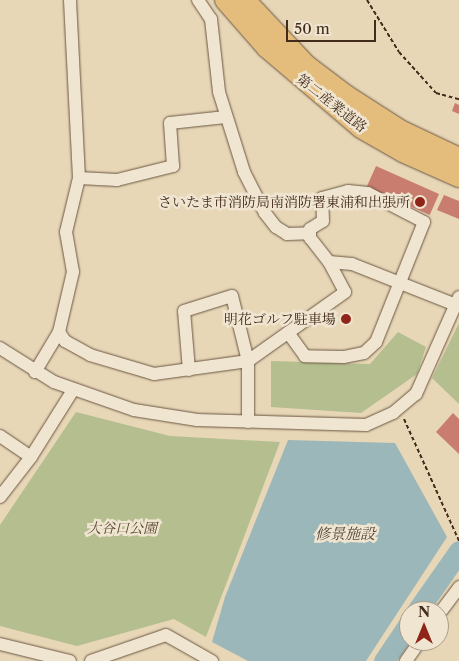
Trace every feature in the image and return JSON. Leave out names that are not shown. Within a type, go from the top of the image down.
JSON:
[{"type":"main road","name":"第二産業道路","points":[[225,0],[267,48],[361,128],[403,152],[459,177]]},
{"type":"main road","name":"第二産業道路","points":[[245,0],[306,64],[347,96],[400,130],[459,158]]},
{"type":"street","points":[[35,372],[59,332],[73,272],[66,232],[79,178],[70,0]]},
{"type":"street","points":[[198,0],[211,19],[219,92],[244,172],[265,213],[287,234],[310,234]]},
{"type":"street","points":[[79,178],[116,180],[173,166],[170,123],[226,117]]},
{"type":"street","points":[[59,332],[65,341],[90,355],[154,374],[248,361],[346,292],[328,262],[310,238],[310,230],[323,221],[322,198],[348,191],[368,193],[424,222],[376,342],[364,352],[344,357],[305,356],[288,333]]},
{"type":"street","points":[[0,348],[35,372],[73,390],[134,410],[196,420],[366,425],[399,408],[416,394],[457,301],[352,264],[328,262]]},
{"type":"street","points":[[189,370],[184,311],[232,296],[248,361],[248,422]]},
{"type":"street","points":[[0,498],[31,457],[73,390]]},
{"type":"street","points":[[0,436],[31,457]]},
{"type":"street","points":[[448,601],[459,586]]},
{"type":"street","points":[[100,660],[166,635],[212,661]]},
{"type":"street","points":[[1,647],[70,661]]},
{"type":"path","points":[[367,0],[399,52],[436,93],[459,100]]},
{"type":"path","points":[[399,408],[456,538],[459,541]]},
{"type":"green space","points":[[459,323],[459,404],[432,378]]},
{"type":"green space","points":[[398,332],[426,347],[417,374],[361,413],[271,407],[271,361],[370,364]]},
{"type":"green space","name":"大谷口公園","points":[[76,412],[170,436],[280,442],[206,637],[174,619],[77,646],[0,626],[0,525]]},
{"type":"water","name":"修景施設","points":[[288,440],[395,443],[447,537],[405,601],[399,601],[399,610],[366,661],[248,661],[212,642],[225,597]]},
{"type":"building","points":[[455,103],[459,105],[459,114],[452,111]]},
{"type":"building","points":[[376,166],[439,194],[430,215],[367,187]]},
{"type":"building","points":[[444,195],[459,201],[459,219],[437,210]]},
{"type":"building","points":[[453,413],[459,419],[459,454],[436,432]]},
{"type":"waterway","points":[[424,601],[459,551]]},
{"type":"waterway","points":[[384,661],[399,639]]},
{"type":"place","name":"さいたま市消防局南消防署東浦和出張所","points":[[420,202]]},
{"type":"place","name":"明花ゴルフ駐車場","points":[[346,319]]}]
